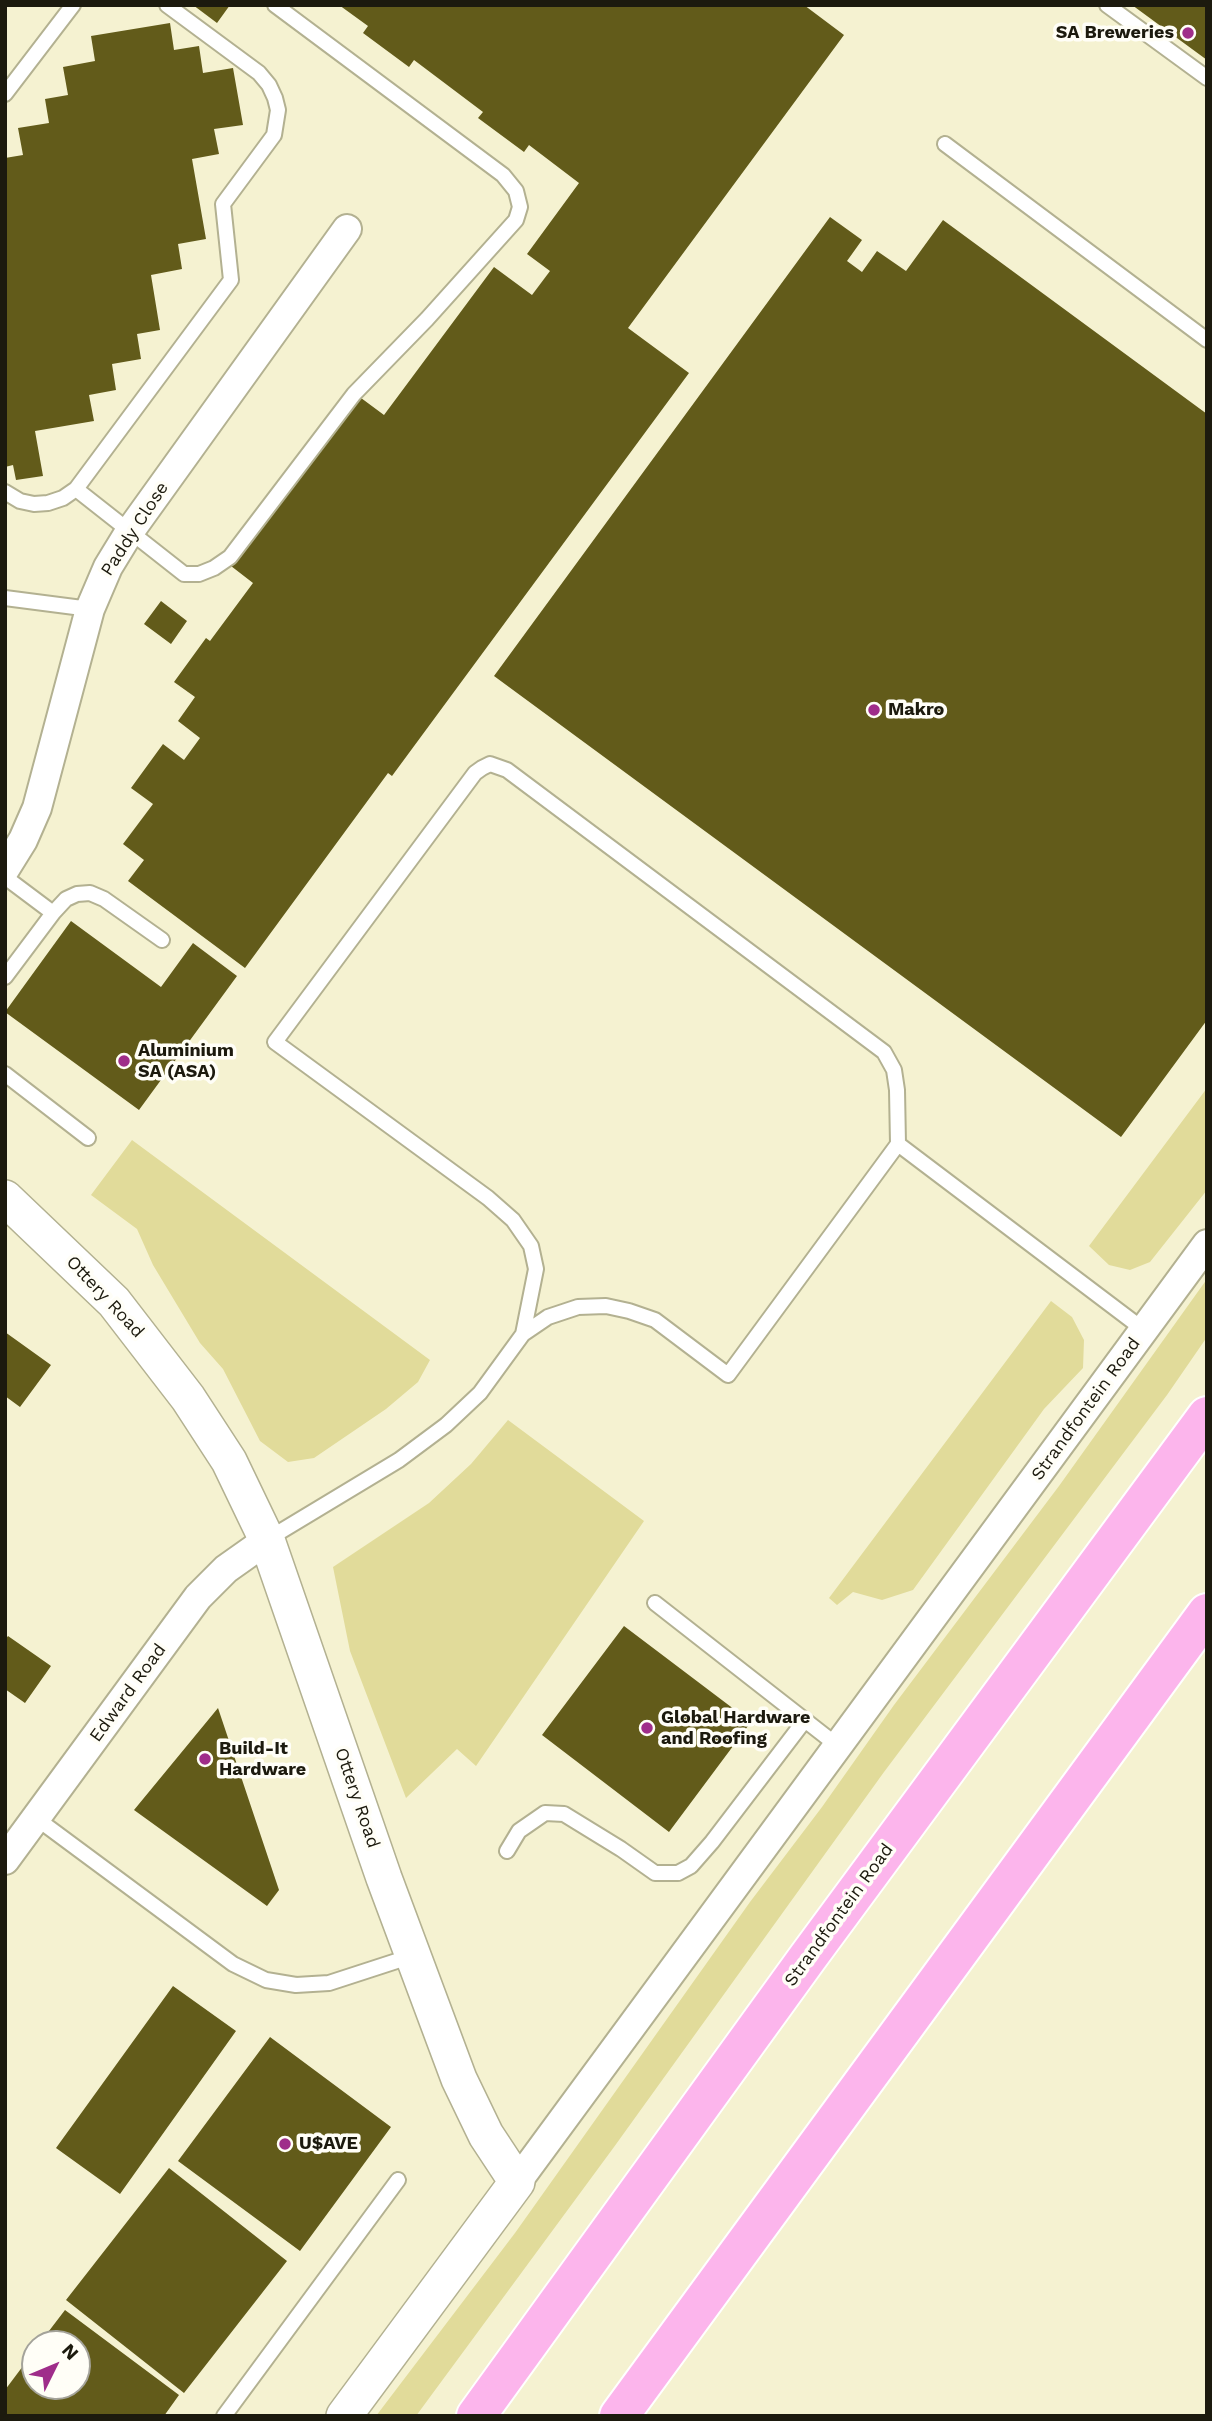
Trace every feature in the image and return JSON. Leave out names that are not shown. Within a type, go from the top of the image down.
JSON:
[{"type":"main road","name":"Strandfontein Road","points":[[476,2416],[808,1957],[1207,1416]]},
{"type":"main road","points":[[619,2416],[1207,1613]]},
{"type":"street","name":"Paddy Close","points":[[5,869],[23,840],[37,807],[90,609],[108,567],[130,531],[347,229]]},
{"type":"street","name":"Ottery Road","points":[[5,1198],[114,1302],[188,1398],[229,1461],[267,1540],[459,2079],[486,2135],[517,2182]]},
{"type":"street","name":"Strandfontein Road","points":[[517,2182],[1207,1244]]},
{"type":"street","name":"Edward Road","points":[[5,1860],[198,1597],[226,1569],[267,1540]]},
{"type":"street","points":[[344,2416],[517,2182]]},
{"type":"lane","points":[[5,94],[73,5]]},
{"type":"lane","points":[[5,492],[20,501],[34,504],[63,498],[76,489],[231,280],[223,204],[274,135],[277,123],[275,98],[259,73],[167,5]]},
{"type":"lane","points":[[76,489],[184,574],[198,574],[214,568],[230,556],[354,394],[427,319],[516,220],[520,207],[516,191],[503,175],[275,5]]},
{"type":"lane","points":[[1107,5],[1207,78]]},
{"type":"lane","points":[[945,144],[1207,340]]},
{"type":"lane","points":[[5,598],[90,609]]},
{"type":"lane","points":[[267,1540],[399,1460],[446,1425],[480,1393],[523,1335],[548,1317],[578,1307],[606,1306],[629,1311],[655,1320],[728,1375],[898,1144],[894,1070],[884,1052],[507,770],[490,764],[475,773],[275,1042],[488,1198],[513,1220],[531,1246],[536,1269],[523,1335]]},
{"type":"lane","points":[[5,877],[53,913]]},
{"type":"lane","points":[[5,977],[66,898],[77,894],[89,893],[104,899],[162,940]]},
{"type":"lane","points":[[5,1074],[88,1138]]},
{"type":"lane","points":[[898,1144],[1144,1329]]},
{"type":"lane","points":[[655,1603],[838,1746]]},
{"type":"lane","points":[[507,1851],[519,1831],[545,1813],[564,1814],[654,1873],[678,1872],[691,1866],[712,1842],[805,1720]]},
{"type":"lane","points":[[36,1818],[233,1964],[267,1980],[296,1985],[329,1983],[413,1956]]},
{"type":"lane","points":[[224,2416],[398,2180]]},
{"type":"shaded area","points":[[1207,1088],[1207,1190],[1150,1262],[1130,1270],[1109,1265],[1089,1246]]},
{"type":"shaded area","points":[[132,1140],[430,1360],[418,1382],[386,1409],[314,1458],[288,1462],[260,1441],[223,1369],[200,1343],[153,1265],[137,1229],[91,1195]]},
{"type":"shaded area","points":[[1207,1279],[1207,1337],[1167,1395],[884,1772],[416,2416],[376,2416],[515,2233],[750,1902],[1059,1486]]},
{"type":"shaded area","points":[[1051,1301],[1072,1317],[1084,1340],[1083,1368],[1044,1409],[913,1590],[882,1600],[853,1592],[837,1605],[829,1598]]},
{"type":"shaded area","points":[[508,1420],[644,1521],[476,1766],[457,1749],[406,1798],[350,1651],[333,1567],[429,1503],[471,1464]]},
{"type":"building","points":[[193,5],[230,5],[217,23]]},
{"type":"building","points":[[339,5],[804,5],[844,35],[628,328],[689,373],[392,776],[388,773],[245,968],[128,881],[144,860],[123,844],[153,804],[131,788],[163,744],[184,760],[200,738],[178,721],[195,697],[174,682],[206,638],[210,641],[253,583],[231,566],[357,395],[384,415],[494,267],[532,295],[550,271],[527,254],[579,183],[529,145],[524,152],[478,118],[483,112],[414,60],[409,67],[363,33],[368,26]]},
{"type":"building","name":"SA Breweries","points":[[1132,5],[1207,5],[1207,60]]},
{"type":"building","points":[[170,23],[174,50],[199,46],[203,73],[233,68],[243,125],[214,129],[219,154],[192,159],[206,239],[178,244],[182,269],[151,275],[160,330],[137,334],[141,359],[112,364],[116,390],[89,395],[94,421],[35,431],[43,476],[16,480],[13,465],[5,467],[5,158],[23,155],[18,128],[49,123],[45,99],[68,95],[63,67],[95,61],[91,36]]},
{"type":"building","name":"Makro","points":[[830,217],[862,240],[847,261],[862,272],[877,251],[906,271],[943,220],[1207,414],[1207,1020],[1121,1137],[494,676]]},
{"type":"building","points":[[161,601],[187,621],[171,644],[144,624]]},
{"type":"building","name":"Aluminium SA (ASA)","points":[[71,921],[161,987],[193,943],[237,976],[139,1110],[5,1012]]},
{"type":"building","points":[[5,1332],[51,1365],[20,1407],[5,1396]]},
{"type":"building","name":"Global Hardware and Roofing","points":[[624,1626],[751,1722],[669,1832],[542,1735]]},
{"type":"building","points":[[8,1636],[51,1666],[25,1703],[5,1689],[5,1640]]},
{"type":"building","name":"Build-It Hardware","points":[[218,1708],[279,1890],[267,1906],[134,1810]]},
{"type":"building","points":[[173,1986],[236,2031],[120,2194],[56,2148]]},
{"type":"building","name":"U$AVE","points":[[270,2037],[391,2127],[300,2251],[178,2161]]},
{"type":"building","points":[[169,2168],[287,2261],[184,2393],[66,2300]]},
{"type":"building","points":[[65,2310],[179,2395],[164,2416],[5,2416],[5,2390],[21,2369],[21,2400],[91,2400],[91,2330],[50,2330]]},
{"type":"place","name":"SA Breweries","points":[[1188,33]]},
{"type":"place","name":"Makro","points":[[874,710]]},
{"type":"place","name":"Aluminium SA (ASA)","points":[[124,1061]]},
{"type":"place","name":"Global Hardware and Roofing","points":[[647,1728]]},
{"type":"place","name":"Build-It Hardware","points":[[205,1759]]},
{"type":"place","name":"U$AVE","points":[[285,2144]]}]
